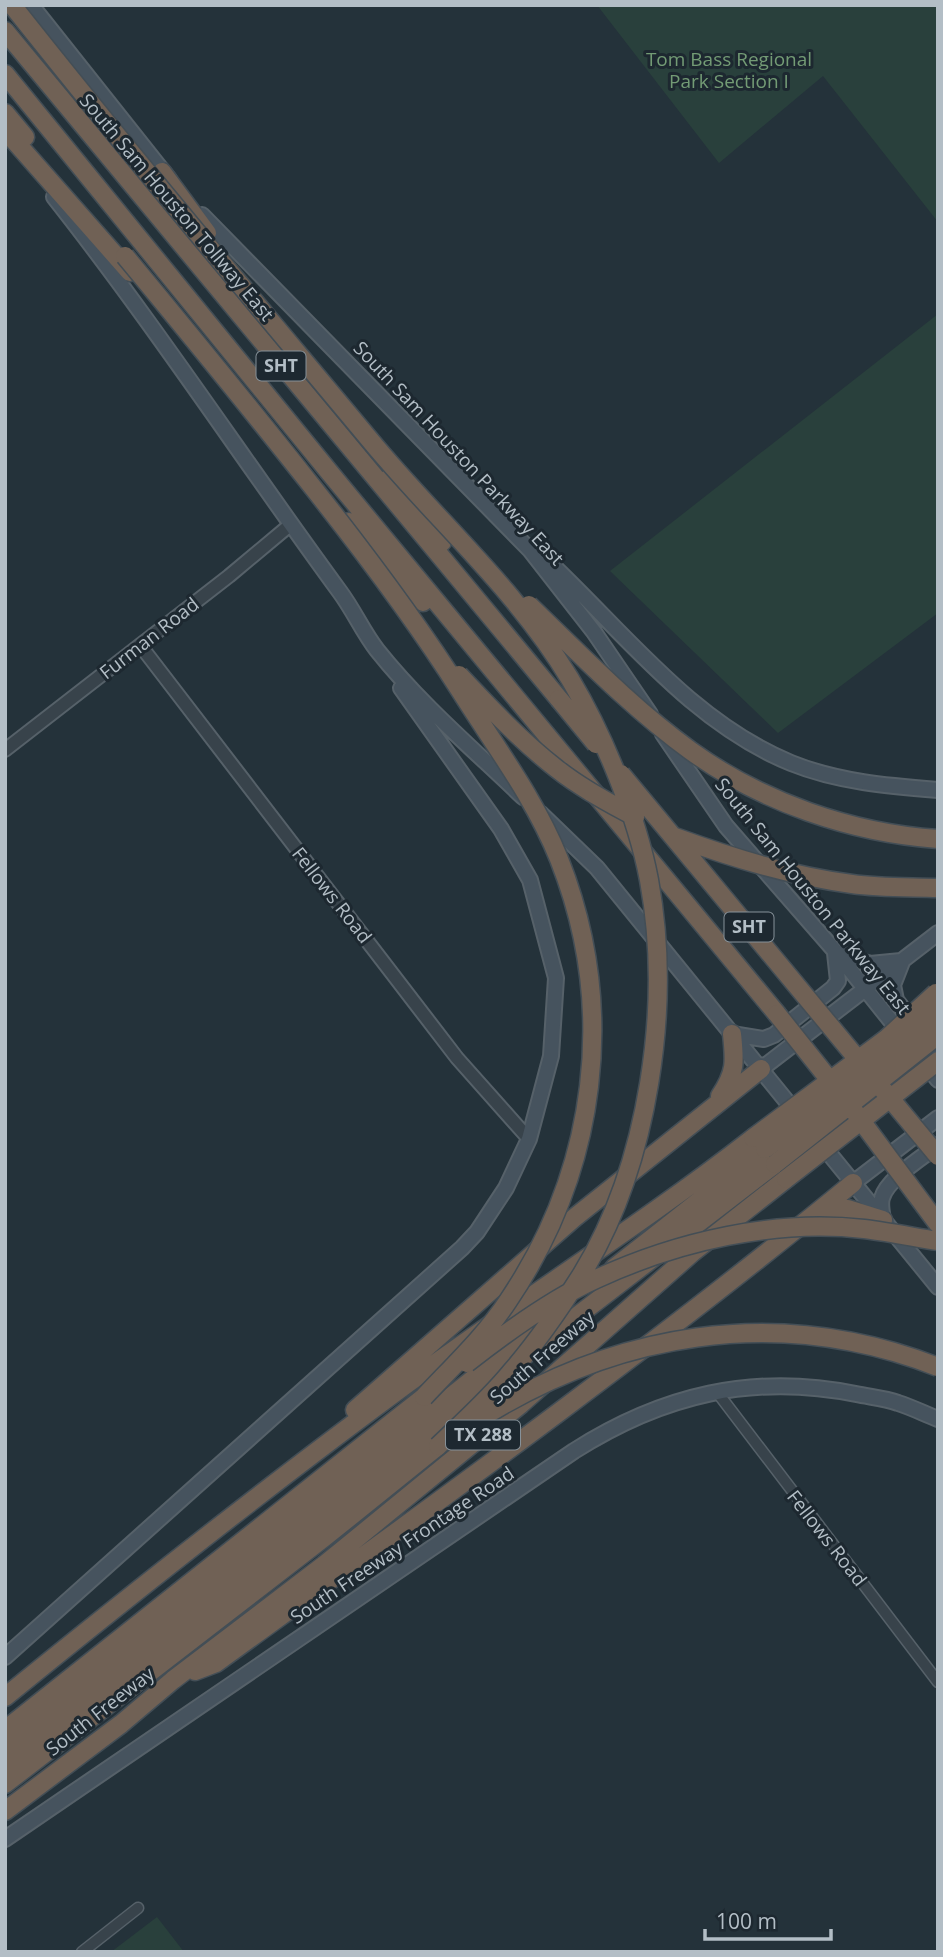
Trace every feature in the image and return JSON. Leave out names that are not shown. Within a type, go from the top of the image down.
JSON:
[{"type":"highway","points":[[5,1784],[325,1537],[438,1446],[511,1373],[583,1272],[623,1186],[643,1123],[656,1026],[657,959],[649,877],[634,825],[606,748],[589,713],[545,640],[459,537],[377,450],[92,106],[12,5]]},
{"type":"highway","name":"South Sam Houston Tollway East","points":[[5,31],[559,699]]},
{"type":"highway","name":"SHT","points":[[5,74],[524,709],[938,1208]]},
{"type":"highway","points":[[5,113],[232,385],[358,545],[433,647],[538,816],[558,858],[572,898],[586,953],[592,1056],[586,1111],[576,1158],[553,1221],[508,1302],[425,1397]]},
{"type":"highway","points":[[5,130],[381,558],[524,709]]},
{"type":"highway","points":[[162,172],[559,699]]},
{"type":"highway","points":[[459,537],[625,698],[692,751],[729,775],[758,791],[833,821],[913,838],[938,839]]},
{"type":"highway","points":[[433,647],[500,719],[556,768],[584,789],[666,834],[752,864],[814,878],[853,884],[938,888]]},
{"type":"highway","name":"SHT","points":[[559,699],[938,1157]]},
{"type":"highway","points":[[5,1767],[544,1341],[765,1150],[937,992]]},
{"type":"highway","points":[[777,1014],[851,1107],[938,1224]]},
{"type":"highway","points":[[5,1748],[938,1014]]},
{"type":"highway","points":[[712,1108],[732,1079],[735,1067],[732,1034]]},
{"type":"highway","points":[[5,1697],[231,1518],[411,1381],[637,1224],[765,1150],[938,1035]]},
{"type":"highway","name":"South Freeway","points":[[5,1811],[121,1724],[355,1540],[521,1404],[693,1252],[938,1061]]},
{"type":"highway","points":[[231,1518],[574,1218],[761,1069]]},
{"type":"highway","points":[[173,1681],[216,1663],[476,1475],[599,1383],[853,1184]]},
{"type":"highway","points":[[816,1214],[848,1209],[883,1220]]},
{"type":"highway","points":[[5,1730],[489,1346],[594,1279],[648,1258],[741,1234],[789,1228],[863,1229],[938,1241]]},
{"type":"highway","points":[[438,1446],[527,1392],[578,1368],[660,1342],[718,1334],[793,1334],[873,1347],[938,1367]]},
{"type":"main road","name":"South Sam Houston Parkway East","points":[[31,5],[162,172],[530,550],[594,632],[726,826],[835,951],[938,1080]]},
{"type":"main road","points":[[5,136],[130,297],[290,525],[345,598],[426,725],[501,829],[530,880],[556,978],[551,1056],[529,1139],[506,1188],[477,1232],[463,1248],[5,1657]]},
{"type":"main road","points":[[530,550],[546,558],[697,706],[748,741],[792,763],[834,775],[881,786],[938,790]]},
{"type":"main road","points":[[376,649],[422,701],[597,868],[938,1287]]},
{"type":"main road","points":[[761,1069],[938,933]]},
{"type":"main road","points":[[732,1034],[764,1040],[833,988],[838,981],[835,951]]},
{"type":"main road","points":[[835,951],[870,964],[903,960]]},
{"type":"main road","points":[[903,960],[893,985],[896,1000],[938,1054]]},
{"type":"main road","points":[[853,1184],[938,1118]]},
{"type":"main road","points":[[883,1220],[881,1200],[885,1190],[938,1145]]},
{"type":"main road","name":"South Freeway Frontage Road","points":[[5,1839],[600,1434],[656,1408],[685,1398],[746,1386],[824,1387],[897,1402],[938,1419]]},
{"type":"street","name":"Furman Road","points":[[5,750],[290,525]]},
{"type":"street","name":"Fellows Road","points":[[140,645],[457,1058],[529,1139]]},
{"type":"street","name":"Fellows Road","points":[[717,1392],[938,1682]]},
{"type":"street","points":[[82,1952],[138,1908]]},
{"type":"green space","name":"Tom Bass Regional Park Section I","points":[[597,5],[938,5],[938,222],[823,76],[719,163]]},
{"type":"green space","points":[[938,314],[938,613],[778,733],[610,571]]},
{"type":"green space","points":[[157,1917],[184,1952],[111,1952]]}]
